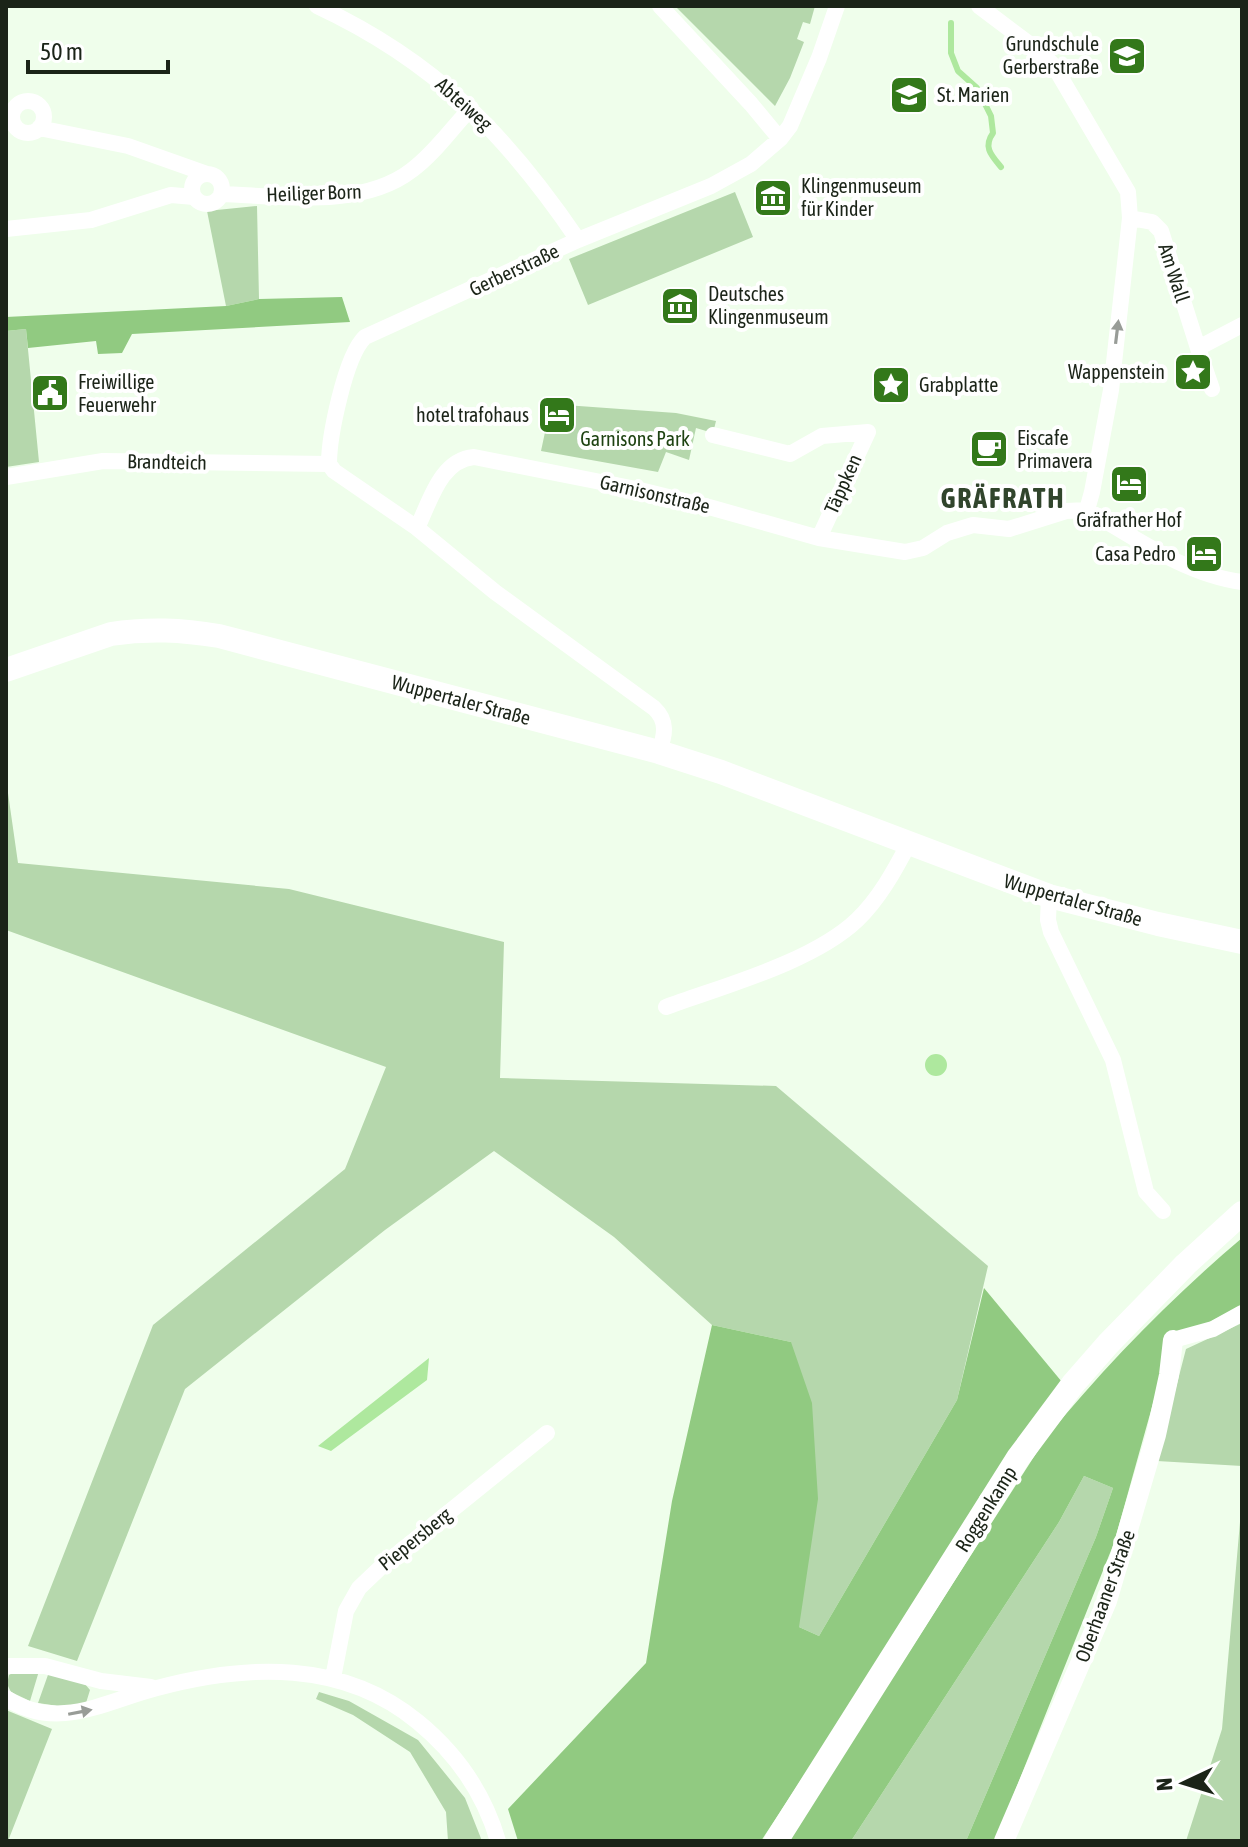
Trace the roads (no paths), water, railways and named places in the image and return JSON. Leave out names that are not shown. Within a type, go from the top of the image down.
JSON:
[{"type":"main road","name":"Wuppertaler Straße","points":[[6,670],[111,634],[144,629],[184,630],[244,642],[659,752],[721,772],[1049,896],[1242,942]]},
{"type":"main road","name":"Roggenkamp","points":[[776,1841],[1018,1458],[1073,1384],[1108,1344],[1186,1264],[1242,1213]]},
{"type":"street","name":"Abteiweg","points":[[317,6],[423,68],[471,108],[525,165],[578,240]]},
{"type":"street","points":[[660,6],[780,139]]},
{"type":"street","name":"Gerberstraße","points":[[329,464],[342,390],[354,351],[365,337],[578,240],[722,181],[751,164],[780,139],[801,104],[837,6]]},
{"type":"street","points":[[979,6],[1054,66],[1128,192],[1130,218],[1111,390],[1087,510],[1170,557],[1206,573],[1242,582]]},
{"type":"street","name":"Heiliger Born","points":[[6,229],[91,220],[171,195],[194,197],[202,203],[211,203],[221,194],[361,194],[382,188],[414,169],[471,108]]},
{"type":"street","points":[[39,128],[128,146],[207,174],[219,181],[221,194]]},
{"type":"street","points":[[194,197],[194,182],[207,174]]},
{"type":"street","name":"Am Wall","points":[[1130,218],[1152,222],[1161,231],[1202,347],[1212,389]]},
{"type":"street","points":[[1202,347],[1242,325]]},
{"type":"street","name":"Täppken","points":[[713,435],[790,454],[822,436],[868,432],[819,538]]},
{"type":"street","name":"Garnisonstraße","points":[[417,528],[445,473],[459,461],[474,457],[680,500],[819,538],[905,552],[928,545],[956,529],[973,525],[1009,529],[1066,511],[1087,510]]},
{"type":"street","name":"Brandteich","points":[[6,477],[103,461],[329,464]]},
{"type":"street","points":[[329,464],[334,471],[417,528],[495,592],[654,708],[664,721],[659,752]]},
{"type":"street","points":[[666,1007],[779,965],[844,931],[867,910],[909,843]]},
{"type":"street","points":[[1049,896],[1051,932],[1113,1060],[1146,1192],[1163,1211]]},
{"type":"street","points":[[1173,1340],[1213,1329],[1242,1313]]},
{"type":"street","name":"Oberhaaner Straße","points":[[1004,1841],[1107,1601],[1156,1435],[1173,1340]]},
{"type":"street","name":"Piepersberg","points":[[333,1678],[346,1611],[359,1588],[547,1433]]},
{"type":"street","points":[[6,1666],[45,1666],[101,1681],[157,1688]]},
{"type":"street","points":[[6,1698],[32,1710],[71,1714],[157,1688],[257,1671],[284,1671],[333,1678],[383,1698],[434,1735],[459,1762],[478,1790],[498,1841]]},
{"type":"waterway","points":[[951,23],[951,53],[958,71],[977,88],[991,116],[993,133],[988,147],[1001,167]]},
{"type":"place","name":"Grundschule Gerberstraße","points":[[1127,56]]},
{"type":"place","name":"St. Marien","points":[[909,95]]},
{"type":"place","name":"Klingenmuseum für Kinder","points":[[773,198]]},
{"type":"place","name":"Deutsches Klingenmuseum","points":[[680,306]]},
{"type":"place","name":"Wappenstein","points":[[1193,372]]},
{"type":"place","name":"Grabplatte","points":[[891,385]]},
{"type":"place","name":"Freiwillige Feuerwehr","points":[[50,393]]},
{"type":"place","name":"hotel trafohaus","points":[[557,415]]},
{"type":"place","name":"Eiscafe Primavera","points":[[989,449]]},
{"type":"place","name":"Gräfrather Hof","points":[[1129,484]]},
{"type":"place","name":"Casa Pedro","points":[[1204,554]]},
{"type":"district","name":"GRÄFRATH","points":[[1003,498]]},
{"type":"park label","name":"Garnisons Park","points":[[635,439]]}]
